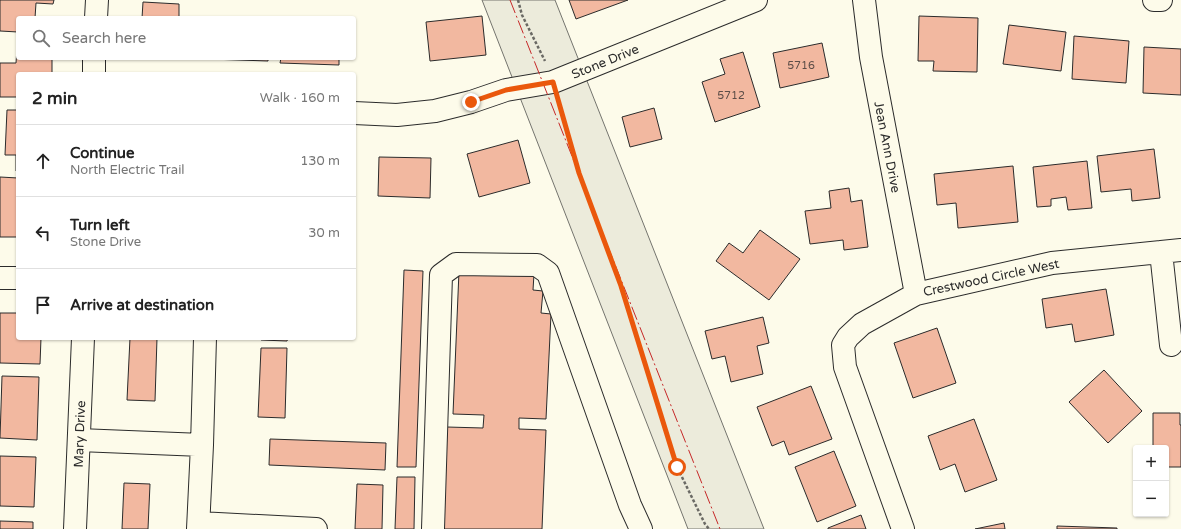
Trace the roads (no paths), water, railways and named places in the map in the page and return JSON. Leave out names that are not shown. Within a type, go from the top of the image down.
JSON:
[{"type":"street","points":[[96,16],[97,0]]},
{"type":"street","name":"Stone Drive","points":[[356,113],[397,115],[435,111],[471,102],[506,90],[553,82],[756,0]]},
{"type":"street","name":"Jean Ann Drive","points":[[864,0],[871,57],[916,294]]},
{"type":"street","points":[[1154,0],[1161,0]]},
{"type":"street","points":[[94,60],[94,72]]},
{"type":"street","points":[[1171,251],[1171,346]]},
{"type":"street","name":"Crestwood Circle West","points":[[903,529],[845,366],[843,345],[848,337],[862,324],[916,294],[1052,263],[1171,251]]},
{"type":"street","points":[[433,529],[441,275],[456,264],[537,265],[548,272],[640,529]]},
{"type":"street","points":[[0,278],[16,278]]},
{"type":"street","name":"Mary Drive","points":[[75,529],[83,340]]},
{"type":"street","points":[[205,340],[198,526],[316,529]]},
{"type":"street","points":[[79,440],[202,445]]}]
